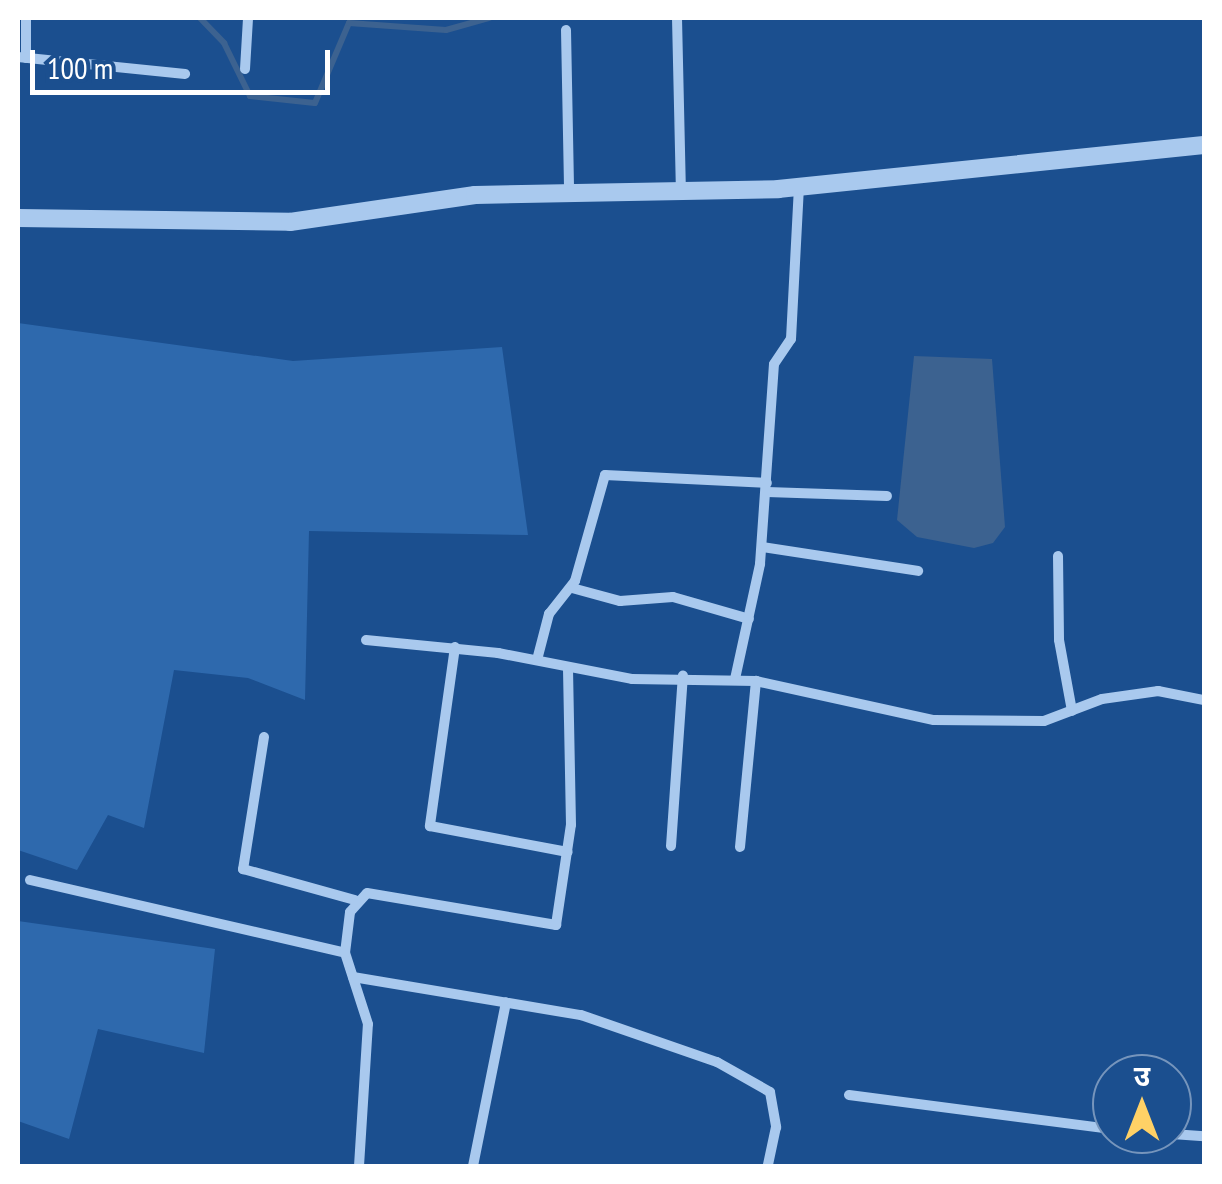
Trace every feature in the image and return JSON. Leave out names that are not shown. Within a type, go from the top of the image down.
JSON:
[{"type":"street","points":[[26,18],[22,57],[185,74]]},
{"type":"street","points":[[245,69],[248,18]]},
{"type":"street","points":[[677,18],[681,189]]},
{"type":"street","points":[[566,30],[569,189]]},
{"type":"street","points":[[18,218],[290,222],[569,189],[799,187],[1204,145]]},
{"type":"street","points":[[735,680],[762,546],[774,364],[791,338],[799,187]]},
{"type":"street","points":[[537,660],[549,614],[572,588],[605,474],[887,496]]},
{"type":"street","points":[[762,546],[918,571]]},
{"type":"street","points":[[1058,556],[1059,640],[1072,712]]},
{"type":"street","points":[[572,588],[620,600],[672,596],[749,619]]},
{"type":"street","points":[[366,640],[455,647],[668,682],[682,676],[756,682],[934,720],[1014,724],[1072,712],[1126,694],[1204,700]]},
{"type":"street","points":[[455,647],[430,826],[568,852]]},
{"type":"street","points":[[264,738],[243,869],[355,900],[368,893],[550,928],[559,918],[568,852],[568,667]]},
{"type":"street","points":[[671,846],[682,676]]},
{"type":"street","points":[[740,848],[756,682]]},
{"type":"street","points":[[30,880],[345,953]]},
{"type":"street","points":[[355,900],[345,953],[368,1024],[358,1166]]},
{"type":"street","points":[[354,977],[506,1002],[642,1032],[758,1081],[776,1109],[768,1166]]},
{"type":"street","points":[[473,1166],[506,1002]]},
{"type":"street","points":[[848,1095],[1092,1126]]},
{"type":"shaded area","points":[[18,323],[293,361],[502,347],[528,535],[309,531],[305,700],[248,678],[174,670],[144,828],[108,815],[77,870],[18,850]]},
{"type":"shaded area","points":[[914,356],[992,359],[1005,527],[993,543],[974,548],[917,537],[897,520]]},
{"type":"shaded area","points":[[18,921],[215,949],[204,1053],[98,1029],[69,1139],[18,1121]]},
{"type":"waterway","points":[[200,18],[224,43],[250,96],[315,103],[349,23],[446,30],[489,18]]}]
